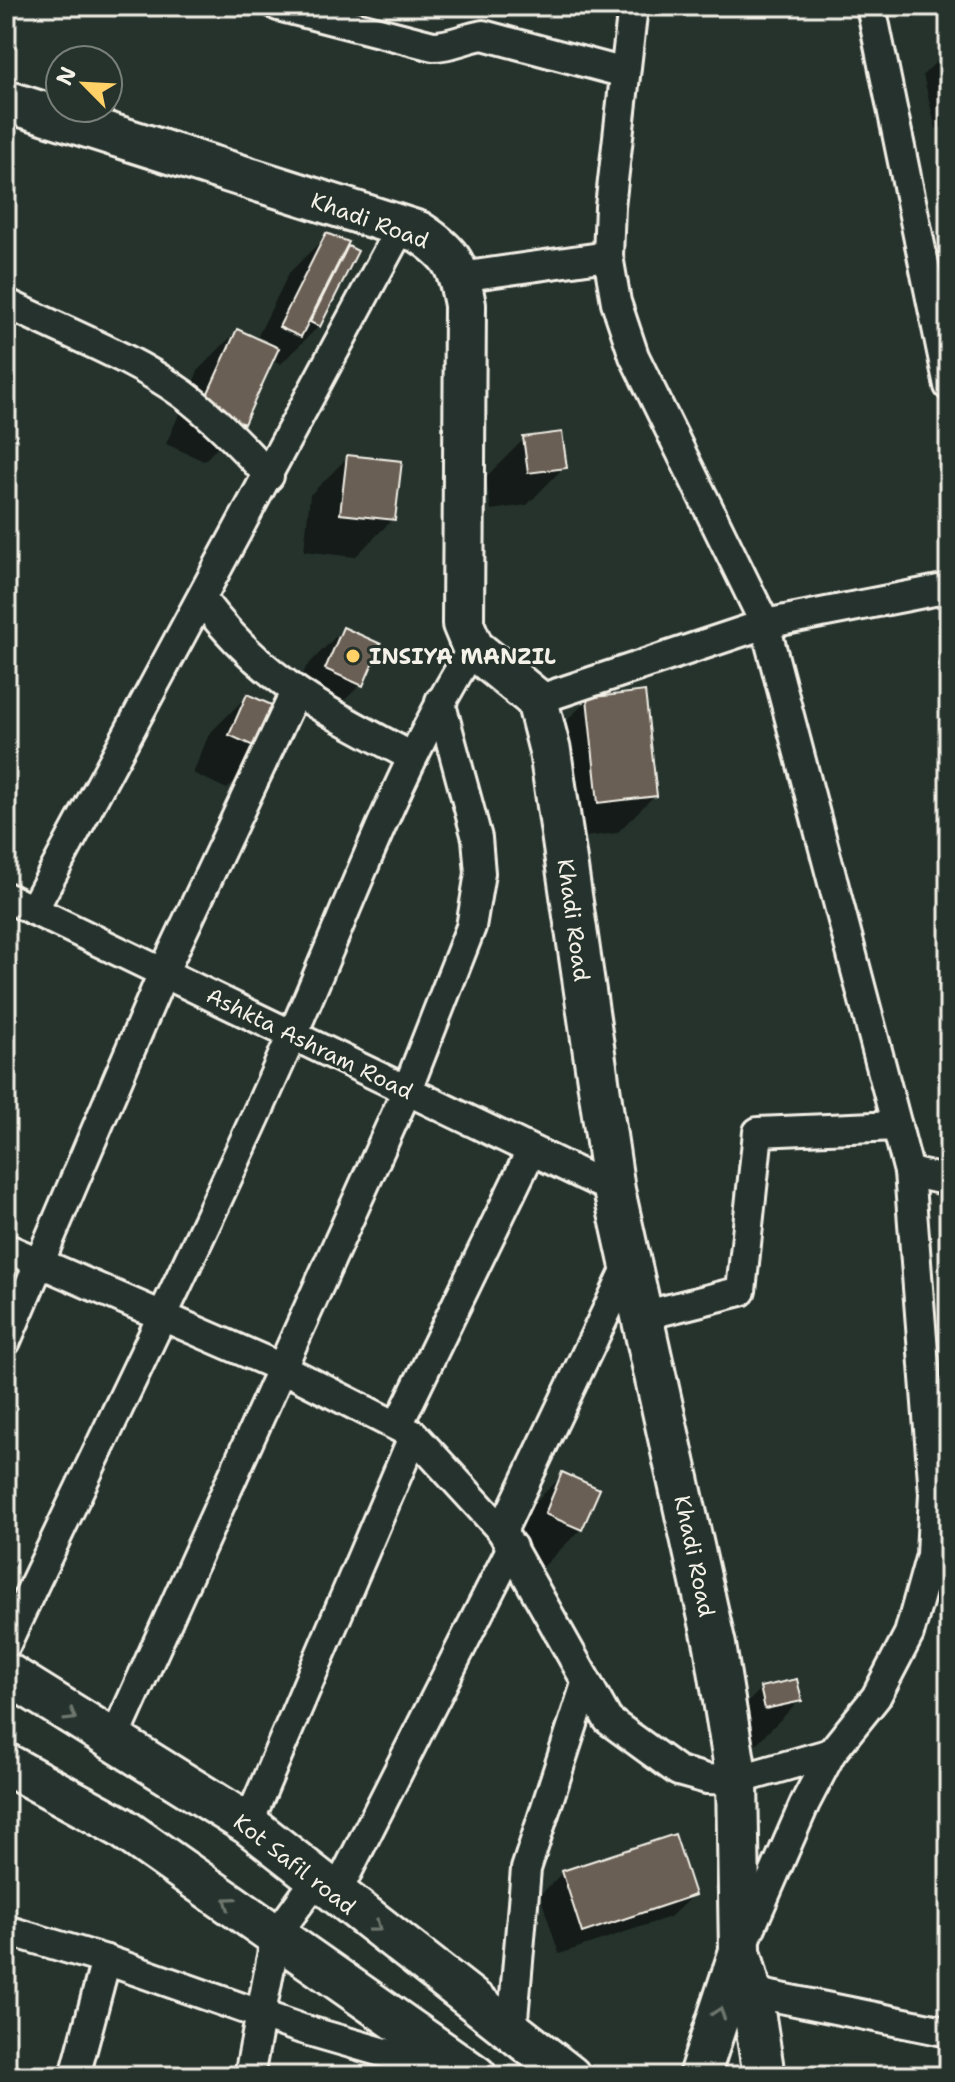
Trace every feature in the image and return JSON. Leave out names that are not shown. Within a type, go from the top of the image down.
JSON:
[{"type":"street","points":[[278,6],[433,46],[451,46],[465,37],[483,35],[625,73]]},
{"type":"street","points":[[633,6],[610,207],[608,256],[616,302],[634,356],[765,624],[909,1172],[934,1493],[931,1555],[936,1583],[876,1697],[831,1753],[805,1803],[740,1951],[699,2076]]},
{"type":"street","points":[[871,6],[949,386]]},
{"type":"street","name":"Khadi Road","points":[[6,101],[401,227],[439,245],[452,257],[460,277],[465,305],[463,624],[473,648]]},
{"type":"street","points":[[14,903],[202,600],[401,227]]},
{"type":"street","points":[[460,277],[608,256]]},
{"type":"street","points":[[6,303],[135,365],[183,394],[232,436],[269,476]]},
{"type":"street","points":[[6,1644],[293,1033],[412,757],[440,701],[473,648],[537,700],[765,624],[949,588]]},
{"type":"street","points":[[202,600],[227,634],[295,693],[412,757]]},
{"type":"street","points":[[6,1341],[163,973],[295,693]]},
{"type":"street","name":"Khadi Road","points":[[537,700],[550,751],[614,1190],[715,1645],[737,1780],[740,1951],[751,1992],[764,2076]]},
{"type":"street","points":[[113,1742],[284,1369],[407,1090],[478,903],[480,873],[477,838],[440,701]]},
{"type":"street","name":"Ashkta Ashram Road","points":[[14,903],[293,1033],[614,1190]]},
{"type":"street","points":[[642,1316],[741,1291],[758,1132],[897,1126]]},
{"type":"street","points":[[248,1824],[406,1430],[531,1151]]},
{"type":"street","points":[[909,1172],[949,1181]]},
{"type":"street","points":[[6,1248],[284,1369],[406,1430],[507,1539],[608,1720],[667,1764],[707,1779],[737,1780],[831,1753]]},
{"type":"street","points":[[249,2076],[276,1935],[326,1888],[507,1539],[630,1262]]},
{"type":"street","name":"Kot Safil road","points":[[6,1673],[248,1824],[570,2076]]},
{"type":"street","points":[[512,2030],[526,1869],[586,1684]]},
{"type":"street","points":[[6,1764],[121,1827],[476,2076]]},
{"type":"street","points":[[6,1930],[106,1960],[261,2014],[464,2076]]},
{"type":"street","points":[[75,2076],[106,1960]]},
{"type":"street","points":[[751,1992],[949,2032]]},
{"type":"building","points":[[326,233],[349,242],[301,337],[279,327]]},
{"type":"building","points":[[348,246],[358,251],[320,327],[310,322]]},
{"type":"building","points":[[237,329],[279,348],[244,424],[202,406]]},
{"type":"building","points":[[562,432],[567,468],[528,473],[523,437]]},
{"type":"building","points":[[347,455],[402,461],[395,520],[340,514]]},
{"type":"building","name":"INSIYA MANZIL","points":[[343,627],[381,644],[363,686],[325,669]]},
{"type":"building","points":[[645,691],[657,796],[598,803],[587,698]]},
{"type":"building","points":[[247,694],[285,711],[267,752],[229,735]]},
{"type":"building","points":[[562,1472],[600,1489],[582,1530],[545,1514]]},
{"type":"building","points":[[797,1679],[802,1701],[765,1709],[760,1687]]},
{"type":"building","points":[[675,1834],[695,1895],[582,1933],[562,1871]]},
{"type":"place","name":"INSIYA MANZIL","points":[[353,656]]}]
